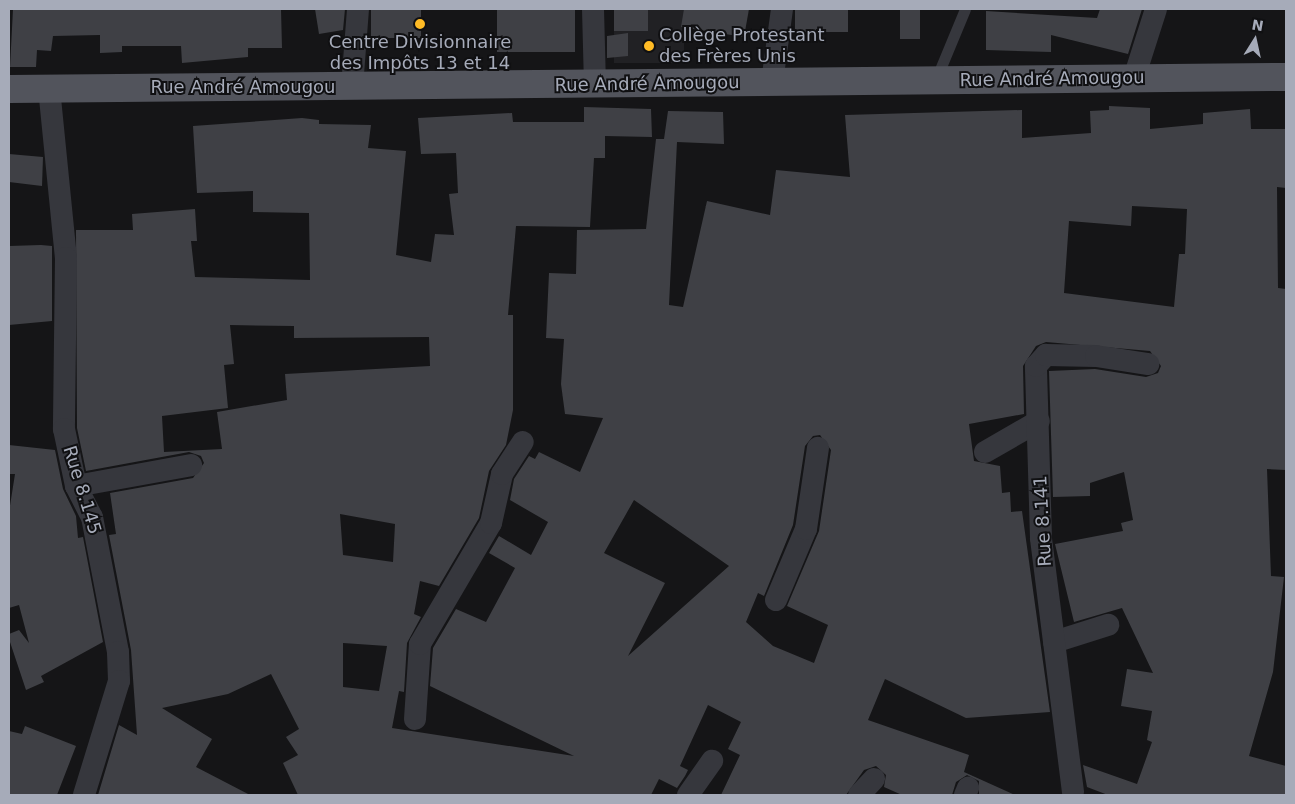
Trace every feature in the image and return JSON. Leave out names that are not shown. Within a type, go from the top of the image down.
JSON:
[{"type":"main road","name":"Rue André Amougou","points":[[9,89],[595,86],[772,82],[1286,77]]},
{"type":"street","points":[[352,87],[358,9]]},
{"type":"street","points":[[593,9],[595,86]]},
{"type":"street","points":[[772,82],[782,9]]},
{"type":"street","points":[[1134,78],[1156,9]]},
{"type":"street","name":"Rue 8.145","points":[[49,88],[66,258],[64,428],[76,486],[92,517],[116,625],[119,681],[84,795]]},
{"type":"street","name":"Rue 8.141","points":[[1073,792],[1042,538],[1036,366],[1042,357],[1096,356],[1148,364]]},
{"type":"street","points":[[985,452],[1039,421]]},
{"type":"street","points":[[415,719],[420,644],[492,522],[502,474],[523,442]]},
{"type":"street","points":[[776,600],[806,529],[818,448]]},
{"type":"street","points":[[76,486],[191,465]]},
{"type":"street","points":[[1054,642],[1108,624]]},
{"type":"street","points":[[688,795],[712,761]]},
{"type":"street","points":[[859,795],[874,778]]},
{"type":"lane","points":[[936,81],[965,9]]},
{"type":"shaded area","name":"Collège Protestant des Frères Unis","points":[[614,9],[684,9],[684,63],[614,63]]},
{"type":"building","points":[[13,9],[281,9],[282,48],[248,48],[248,57],[182,63],[181,46],[122,46],[122,52],[100,53],[100,35],[53,36],[51,51],[37,50],[36,67],[10,67]]},
{"type":"building","points":[[315,9],[345,9],[343,30],[319,34]]},
{"type":"building","points":[[371,9],[421,9],[421,38],[371,38]]},
{"type":"building","points":[[497,9],[575,9],[575,52],[497,52]]},
{"type":"building","points":[[614,9],[648,9],[648,31],[614,31]]},
{"type":"building","points":[[684,9],[749,9],[744,37],[681,27]]},
{"type":"building","points":[[795,9],[848,9],[848,32],[795,32]]},
{"type":"building","points":[[900,9],[920,9],[920,39],[900,39]]},
{"type":"building","points":[[1100,9],[1142,9],[1128,54],[1051,35],[1051,52],[986,50],[986,11],[1097,18]]},
{"type":"building","points":[[628,33],[628,56],[607,58],[607,36]]},
{"type":"building","points":[[1109,106],[1150,108],[1150,129],[1203,124],[1203,113],[1250,109],[1251,129],[1286,129],[1286,188],[1277,187],[1278,288],[1286,289],[1286,470],[1267,469],[1271,576],[1284,577],[1273,672],[1249,756],[1286,766],[1286,795],[1108,795],[1087,787],[1083,765],[1137,784],[1152,742],[1147,740],[1152,711],[1121,706],[1127,669],[1153,673],[1122,608],[1074,622],[1055,544],[1123,531],[1121,523],[1133,520],[1124,472],[1090,483],[1090,496],[1053,497],[1049,371],[1095,369],[1146,377],[1158,373],[1161,366],[1150,351],[1046,342],[1036,346],[1023,366],[1024,414],[969,424],[974,461],[1000,466],[1002,493],[1010,492],[1011,512],[1022,511],[1050,712],[966,718],[885,679],[868,720],[969,755],[964,772],[1015,795],[979,795],[979,781],[967,775],[956,782],[952,795],[902,795],[884,787],[886,775],[876,766],[864,770],[846,795],[721,795],[740,755],[728,749],[741,722],[708,705],[680,766],[688,770],[685,776],[677,788],[659,779],[651,795],[298,795],[283,763],[298,755],[286,737],[299,729],[271,674],[228,694],[162,708],[212,739],[196,767],[250,795],[98,795],[119,725],[137,735],[131,650],[109,535],[116,534],[110,493],[193,478],[204,463],[201,456],[189,452],[86,471],[77,428],[76,230],[133,230],[132,214],[195,209],[197,241],[191,241],[195,277],[310,280],[309,213],[253,212],[253,191],[197,193],[193,126],[302,118],[319,120],[319,124],[371,125],[368,148],[406,151],[396,255],[431,262],[435,234],[454,235],[449,194],[458,193],[456,153],[421,154],[418,118],[512,113],[513,122],[584,122],[584,107],[651,109],[652,137],[605,136],[605,158],[594,158],[590,227],[516,226],[508,315],[513,315],[513,410],[506,445],[489,471],[479,518],[439,586],[420,581],[414,614],[421,617],[407,643],[404,692],[399,691],[392,728],[574,756],[430,686],[433,648],[456,609],[486,622],[515,568],[489,553],[499,536],[531,555],[548,522],[510,500],[514,479],[529,456],[535,459],[539,452],[580,472],[603,418],[565,414],[561,384],[564,339],[546,338],[549,273],[576,274],[577,230],[646,229],[656,139],[664,139],[668,111],[723,112],[724,144],[677,142],[669,305],[683,307],[707,201],[770,215],[776,170],[850,177],[845,115],[1022,110],[1022,138],[1091,133],[1090,111],[1109,110]],"holes":[[[1132,206],[1187,209],[1185,254],[1179,254],[1174,307],[1064,293],[1069,221],[1131,226]],[[230,325],[294,326],[294,338],[429,337],[430,366],[285,374],[287,400],[217,412],[222,449],[164,452],[162,416],[228,408],[224,365],[234,364]],[[820,435],[831,450],[819,531],[787,606],[828,625],[814,663],[773,646],[746,622],[758,593],[764,596],[793,525],[805,446],[813,436]],[[634,500],[729,566],[628,656],[665,583],[604,553]],[[340,514],[395,524],[393,562],[343,555]],[[343,643],[387,646],[379,691],[343,687]]]},
{"type":"building","points":[[9,154],[43,157],[42,186],[9,182]]},
{"type":"building","points":[[9,246],[52,246],[52,321],[9,325]]},
{"type":"building","points":[[9,445],[55,450],[63,489],[76,516],[78,538],[83,537],[103,642],[41,676],[44,682],[26,690],[9,639],[9,634],[19,630],[29,643],[19,605],[9,608],[9,512],[15,474],[9,474]]},
{"type":"building","points":[[25,726],[76,746],[57,795],[9,795],[9,731],[22,734]]},
{"type":"place","name":"Centre Divisionnaire des Impôts 13 et 14","points":[[420,24]]},
{"type":"place","name":"Collège Protestant des Frères Unis","points":[[649,46]]}]
